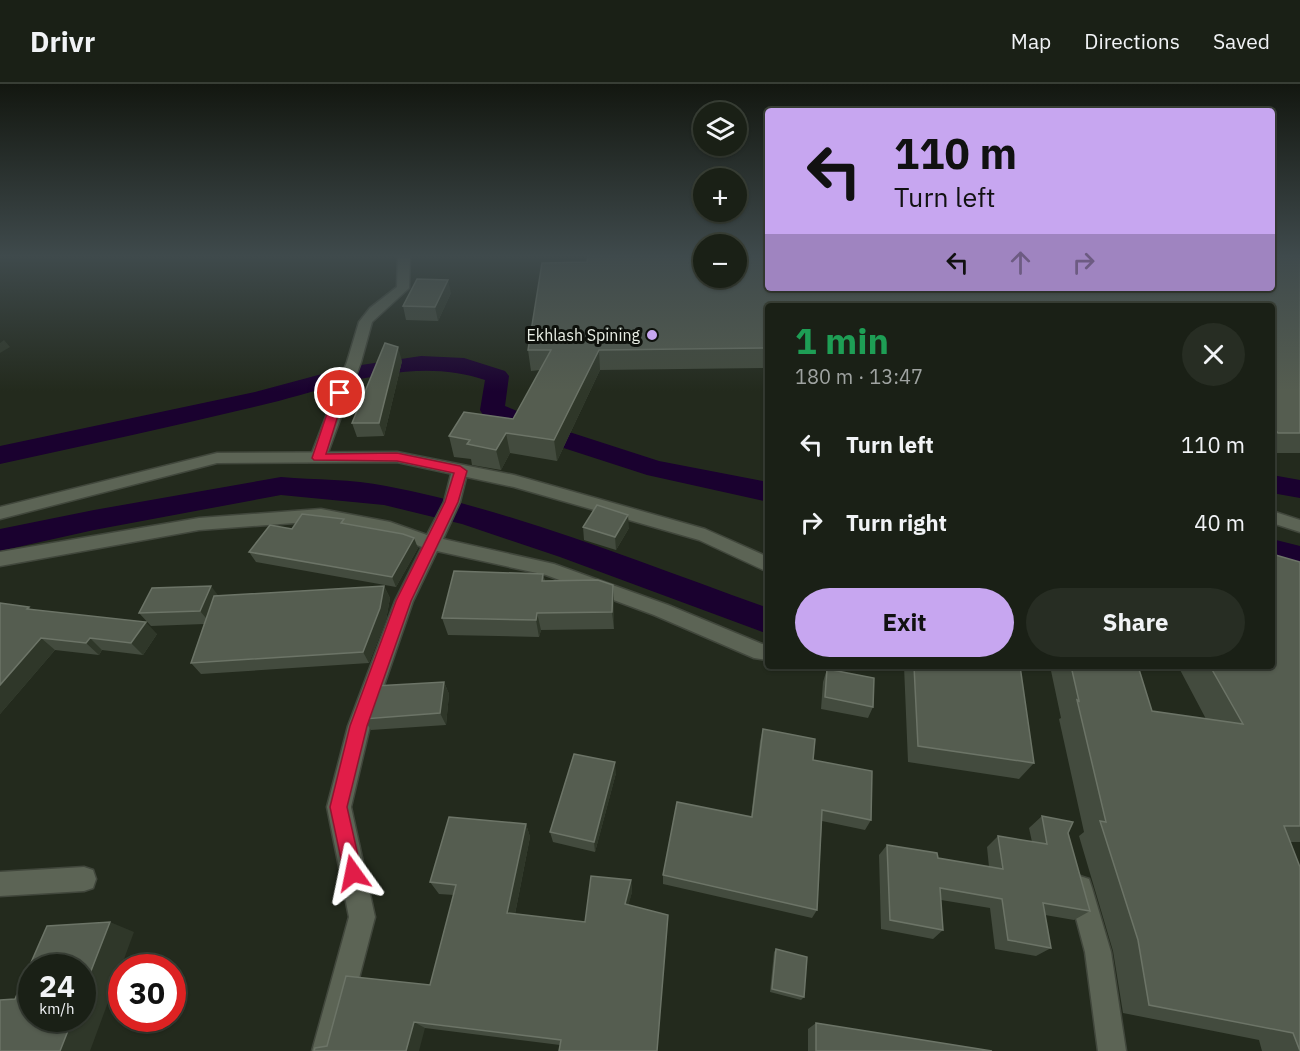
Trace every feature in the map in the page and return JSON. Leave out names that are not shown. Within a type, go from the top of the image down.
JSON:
[{"type":"street","points":[[318,458],[340,393],[354,361],[364,326],[373,311],[390,300]]},
{"type":"street","points":[[0,513],[217,458],[397,457],[514,481],[705,535],[765,564]]},
{"type":"street","points":[[326,1051],[362,917],[339,807],[358,726],[404,601],[432,539],[452,502],[460,471]]},
{"type":"street","points":[[0,559],[199,524],[321,515],[390,528],[548,570],[661,610],[760,652],[765,652]]},
{"type":"street","points":[[1275,518],[1300,526]]},
{"type":"street","points":[[1074,865],[1098,952],[1112,1051]]},
{"type":"street","points":[[0,884],[84,879]]},
{"type":"building","points":[[406,300],[438,300],[435,307],[403,306]]},
{"type":"building","points":[[536,300],[1300,300],[1300,433],[1278,433],[1275,430],[1275,303],[765,303],[765,348],[599,350],[554,440],[506,433],[496,450],[467,444],[470,440],[449,436],[464,412],[513,419],[551,350],[528,350]]},
{"type":"building","points":[[385,343],[398,347],[379,423],[352,423]]},
{"type":"building","points":[[597,505],[628,515],[615,537],[583,527]]},
{"type":"building","points":[[302,514],[344,519],[341,523],[414,538],[392,577],[249,552],[270,525],[292,529]]},
{"type":"building","points":[[1275,555],[1300,562],[1300,826],[1284,826],[1300,867],[1300,1051],[1293,1033],[1149,1005],[1138,940],[1100,821],[1106,822],[1072,669],[1139,669],[1152,711],[1243,724],[1212,669],[1275,669]]},
{"type":"building","points":[[454,571],[543,574],[542,581],[598,580],[613,585],[612,612],[537,613],[536,620],[442,618]]},
{"type":"building","points":[[211,586],[200,611],[139,613],[152,588]]},
{"type":"building","points":[[384,586],[380,608],[363,652],[191,663],[214,596]]},
{"type":"building","points":[[0,603],[29,607],[27,609],[146,622],[131,643],[90,638],[86,643],[41,638],[0,685]]},
{"type":"building","points":[[827,669],[874,678],[873,707],[825,697]]},
{"type":"building","points":[[914,669],[1020,669],[1034,763],[918,746]]},
{"type":"building","points":[[444,682],[440,713],[364,719],[375,686]]},
{"type":"building","points":[[763,729],[815,739],[813,760],[872,771],[871,820],[822,810],[817,910],[663,875],[677,802],[752,817]]},
{"type":"building","points":[[574,754],[615,762],[594,842],[550,832]]},
{"type":"building","points":[[1042,816],[1073,822],[1068,833],[1090,911],[1043,903],[1051,948],[1008,940],[1002,899],[940,888],[943,930],[890,920],[887,845],[937,853],[938,858],[1003,869],[998,836],[1047,844]]},
{"type":"building","points":[[449,817],[526,824],[507,913],[585,922],[591,876],[631,880],[625,904],[668,915],[657,1051],[559,1051],[561,1040],[414,1022],[406,1051],[314,1051],[315,1048],[327,1046],[346,976],[430,985],[456,885],[430,882]]},
{"type":"building","points":[[110,922],[96,958],[96,954],[35,954],[47,926]]},
{"type":"building","points":[[776,949],[807,957],[804,997],[772,989]]},
{"type":"building","points":[[18,992],[18,1032],[67,1032],[60,1051],[0,1051],[0,1000],[15,999]]},
{"type":"building","points":[[816,1023],[992,1051],[816,1051]]},
{"type":"waterway","points":[[0,455],[258,399],[348,374],[421,363],[464,365],[497,376],[492,410],[551,435],[656,469],[765,491]]},
{"type":"waterway","points":[[1275,485],[1300,489]]},
{"type":"waterway","points":[[0,540],[94,520],[281,486],[384,495],[466,515],[570,549],[765,620]]},
{"type":"waterway","points":[[1275,551],[1300,557]]},
{"type":"place","name":"Ekhlash Spining","points":[[652,335]]},
{"type":"route","points":[[340,393],[318,458],[397,457],[460,471],[452,502],[430,543],[404,601],[358,726],[339,807],[353,873]]}]
